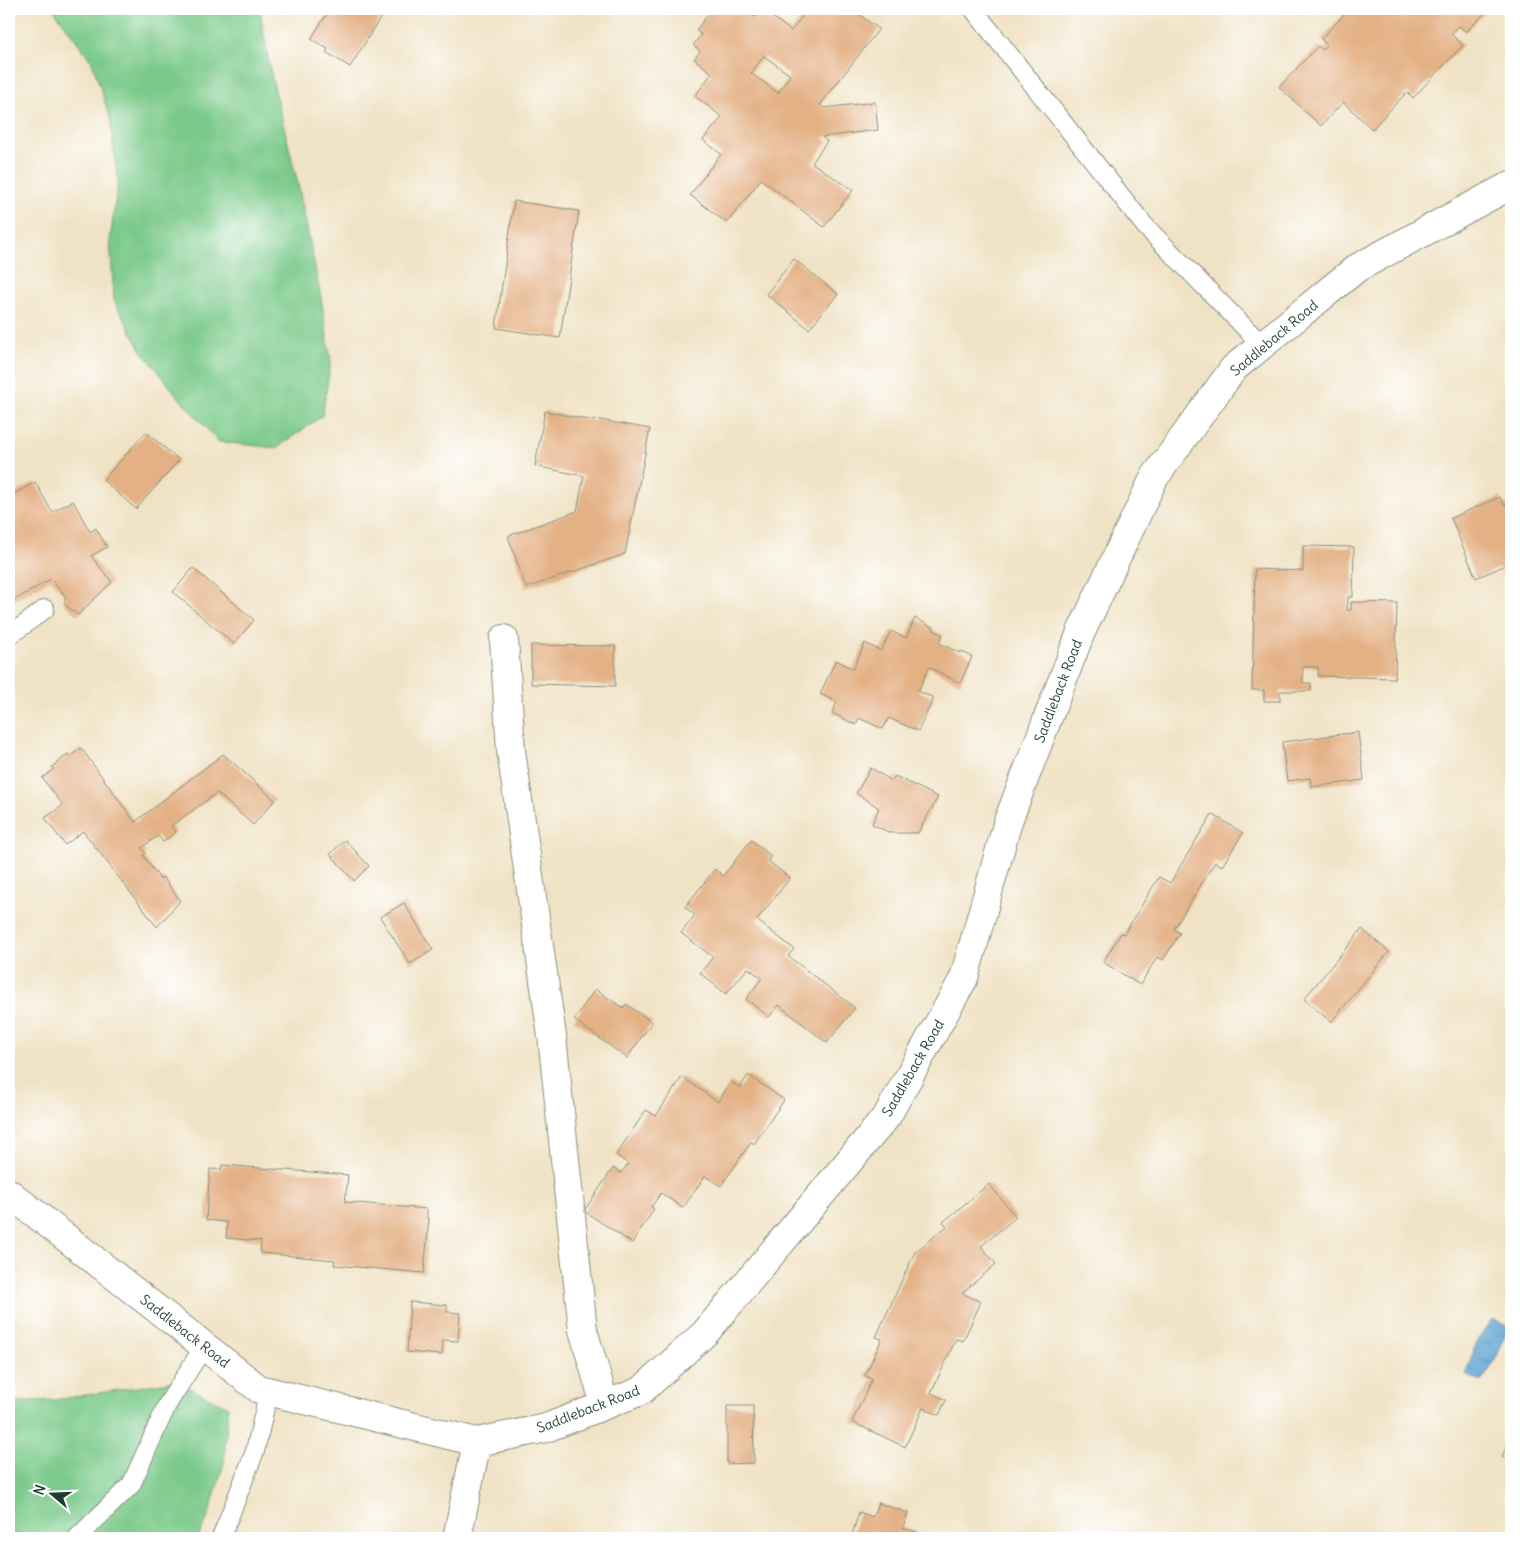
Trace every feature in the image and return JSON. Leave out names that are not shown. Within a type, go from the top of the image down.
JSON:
[{"type":"street","name":"Saddleback Road","points":[[9,1193],[259,1389],[477,1442],[546,1428],[641,1391],[705,1333],[887,1116],[964,978],[1008,821],[1081,632],[1154,478],[1234,368],[1262,345],[1358,268],[1511,185]]},
{"type":"street","points":[[504,639],[511,751],[552,1036],[583,1330],[605,1405]]},
{"type":"street","points":[[456,1538],[477,1442]]},
{"type":"lane","points":[[973,9],[1145,226],[1262,345]]},
{"type":"lane","points":[[9,636],[45,609]]},
{"type":"lane","points":[[77,1538],[131,1485],[167,1405],[204,1346]]},
{"type":"lane","points":[[221,1538],[255,1451],[269,1391]]},
{"type":"green space","points":[[53,9],[261,9],[271,74],[299,188],[322,303],[331,362],[322,416],[277,448],[219,442],[180,399],[142,351],[114,301],[110,240],[118,181],[110,118],[92,62]]},
{"type":"green space","points":[[175,1381],[228,1407],[224,1463],[208,1517],[198,1538],[9,1538],[9,1402],[54,1400]]},
{"type":"water","points":[[1492,1319],[1508,1326],[1497,1355],[1481,1382],[1466,1375],[1476,1346],[1483,1331]]},
{"type":"building","points":[[330,9],[385,10],[350,67],[326,52],[328,49],[311,39]]},
{"type":"building","points":[[712,9],[744,9],[755,17],[762,9],[791,31],[808,9],[852,9],[879,29],[820,105],[823,108],[875,102],[878,130],[822,137],[827,141],[812,163],[853,190],[824,227],[761,179],[727,223],[690,195],[721,154],[703,140],[722,117],[695,96],[712,73],[694,59],[700,51],[693,45],[701,35],[696,30]],"holes":[[[764,56],[790,75],[778,93],[751,73]]]},
{"type":"building","points":[[1349,9],[1353,9],[1356,12],[1359,9],[1489,9],[1466,32],[1459,26],[1451,34],[1463,45],[1413,98],[1407,92],[1372,129],[1343,102],[1321,126],[1279,87],[1318,46],[1322,50],[1327,45],[1321,39]]},
{"type":"building","points":[[514,201],[579,211],[560,338],[496,328]]},
{"type":"building","points":[[794,259],[838,294],[809,329],[766,294]]},
{"type":"building","points":[[545,411],[594,421],[595,419],[650,429],[625,554],[526,588],[508,536],[577,511],[584,476],[535,466]]},
{"type":"building","points":[[146,432],[179,460],[136,509],[103,480]]},
{"type":"building","points":[[35,482],[52,512],[73,501],[90,532],[96,528],[107,547],[91,556],[112,582],[78,615],[64,604],[66,597],[51,579],[9,603],[9,497]]},
{"type":"building","points":[[1500,497],[1504,505],[1511,502],[1511,563],[1476,578],[1451,518]]},
{"type":"building","points":[[1303,546],[1354,547],[1353,597],[1348,597],[1347,610],[1351,610],[1351,602],[1397,603],[1395,678],[1318,676],[1318,667],[1303,667],[1303,683],[1311,683],[1311,691],[1280,691],[1280,701],[1264,701],[1264,690],[1252,690],[1255,569],[1303,571]]},
{"type":"building","points":[[193,568],[254,620],[234,644],[173,592]]},
{"type":"building","points":[[915,618],[943,635],[939,643],[972,657],[960,683],[929,667],[918,691],[934,698],[918,731],[889,718],[883,729],[859,718],[856,725],[832,713],[837,702],[820,694],[836,660],[853,669],[865,643],[881,651],[891,631],[906,638]]},
{"type":"building","points":[[531,645],[615,646],[615,686],[531,684]]},
{"type":"building","points":[[1358,732],[1364,780],[1312,787],[1310,778],[1287,781],[1282,742]]},
{"type":"building","points":[[81,748],[135,822],[223,754],[275,800],[253,825],[217,793],[171,826],[176,832],[163,842],[158,836],[141,848],[146,853],[143,855],[160,879],[163,877],[180,901],[157,927],[83,831],[65,845],[45,818],[63,805],[42,778],[54,769],[52,767],[68,754],[69,757]]},
{"type":"building","points":[[871,768],[892,781],[895,776],[938,797],[918,833],[890,833],[872,824],[879,808],[856,793]]},
{"type":"building","points":[[1212,814],[1243,833],[1222,866],[1215,862],[1174,929],[1180,933],[1163,960],[1157,957],[1140,985],[1103,962],[1121,933],[1124,934],[1159,877],[1170,883]]},
{"type":"building","points":[[345,840],[369,866],[354,881],[330,854]]},
{"type":"building","points":[[751,840],[771,856],[768,861],[790,878],[757,920],[794,949],[788,956],[855,1008],[827,1043],[779,1005],[769,1017],[746,999],[762,978],[748,968],[726,994],[700,973],[713,957],[681,933],[695,915],[685,907],[715,869],[723,876]]},
{"type":"building","points":[[404,903],[433,950],[410,964],[380,917]]},
{"type":"building","points":[[1362,929],[1389,952],[1331,1022],[1304,999]]},
{"type":"building","points":[[595,989],[623,1008],[626,1004],[652,1022],[627,1058],[574,1020]]},
{"type":"building","points":[[748,1075],[784,1100],[754,1144],[751,1142],[721,1186],[705,1176],[683,1208],[661,1193],[651,1207],[654,1209],[632,1243],[584,1211],[613,1168],[621,1173],[628,1164],[616,1155],[646,1110],[656,1116],[682,1077],[718,1102],[731,1082],[740,1088]]},
{"type":"building","points":[[222,1165],[348,1175],[345,1202],[427,1209],[427,1219],[429,1219],[424,1273],[334,1265],[335,1260],[260,1253],[261,1241],[226,1238],[227,1222],[206,1220],[210,1169],[221,1170]]},
{"type":"building","points":[[989,1184],[1016,1217],[981,1246],[996,1264],[962,1293],[981,1302],[963,1341],[956,1339],[931,1393],[946,1400],[939,1415],[923,1408],[905,1447],[852,1422],[872,1379],[865,1376],[882,1339],[876,1337],[915,1252],[947,1226],[943,1222]]},
{"type":"building","points":[[410,1302],[447,1305],[447,1312],[460,1313],[458,1341],[443,1340],[442,1355],[407,1352]]},
{"type":"building","points":[[727,1406],[753,1406],[754,1463],[727,1464]]},
{"type":"building","points":[[1511,1436],[1511,1461],[1502,1457]]},
{"type":"building","points":[[878,1503],[908,1513],[903,1528],[917,1532],[915,1538],[851,1538],[859,1512],[873,1517]]}]
